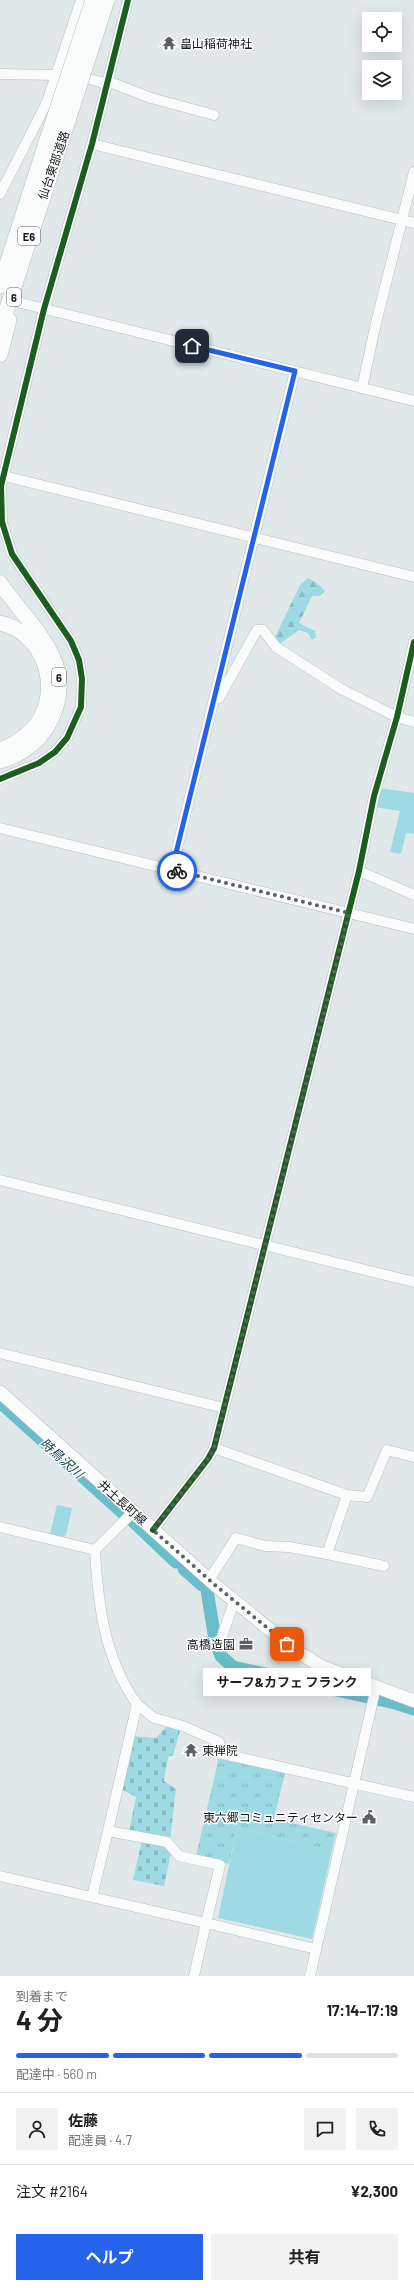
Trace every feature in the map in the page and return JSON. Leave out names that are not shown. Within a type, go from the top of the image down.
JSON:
[{"type":"highway","name":"仙台東部道路","points":[[0,330],[28,239],[93,0]]},
{"type":"highway","name":"仙台東部道路","points":[[0,286],[107,0]]},
{"type":"highway","name":"6","points":[[0,355],[28,239]]},
{"type":"highway","name":"6","points":[[0,582],[46,642],[54,657],[60,684],[56,709],[45,731],[26,748],[0,761]]},
{"type":"highway","name":"6","points":[[0,623],[17,629],[33,643],[44,662],[49,682],[46,705],[37,724],[23,738],[0,750]]},
{"type":"main road","name":"井土長町線","points":[[0,1392],[234,1602],[296,1651],[374,1695],[414,1701]]},
{"type":"street","points":[[0,194],[47,102],[81,0]]},
{"type":"street","points":[[0,779],[39,763],[55,752],[67,738],[81,707],[82,678],[79,660],[71,641],[12,554],[2,522],[1,486],[44,310],[92,144],[128,0]]},
{"type":"street","points":[[0,74],[57,73],[107,82],[151,98],[214,115]]},
{"type":"street","points":[[92,144],[414,223]]},
{"type":"street","points":[[362,388],[376,323],[414,172]]},
{"type":"street","points":[[21,303],[44,310],[414,400]]},
{"type":"street","points":[[172,869],[255,538],[295,371]]},
{"type":"street","points":[[4,476],[414,577]]},
{"type":"street","points":[[214,699],[219,698],[257,630],[263,630],[276,647],[304,666],[342,689],[397,717],[414,722]]},
{"type":"street","points":[[153,1530],[208,1459],[214,1448],[349,913],[374,796],[397,717],[414,642]]},
{"type":"street","points":[[0,828],[414,928]]},
{"type":"street","points":[[359,871],[414,895]]},
{"type":"street","points":[[0,1180],[266,1244],[414,1282]]},
{"type":"street","points":[[0,1353],[224,1408]]},
{"type":"street","points":[[214,1448],[347,1495],[367,1497],[387,1450],[414,1457]]},
{"type":"street","points":[[322,1553],[328,1551],[347,1495]]},
{"type":"street","points":[[133,1512],[95,1550],[98,1593],[106,1639],[116,1667],[137,1704],[154,1718],[182,1726],[203,1736],[215,1739],[219,1742],[219,1752],[414,1797]]},
{"type":"street","points":[[0,1527],[95,1550]]},
{"type":"street","points":[[209,1580],[236,1538],[265,1546],[289,1547],[384,1566]]},
{"type":"street","points":[[212,1644],[221,1640],[234,1602]]},
{"type":"street","points":[[310,1976],[374,1695]]},
{"type":"street","points":[[92,1897],[137,1704]]},
{"type":"street","points":[[108,1831],[168,1842],[179,1856],[220,1865],[194,1976]]},
{"type":"street","points":[[0,1876],[316,1949]]},
{"type":"green space","points":[[308,578],[317,583],[325,591],[320,596],[312,596],[299,623],[315,631],[316,638],[312,640],[308,633],[299,630],[281,643],[276,641],[275,637],[300,585]]},
{"type":"green space","points":[[379,788],[414,793],[414,834],[406,833],[401,854],[390,852],[400,811],[375,807]]},
{"type":"green space","points":[[57,1505],[72,1508],[66,1535],[62,1537],[50,1534]]},
{"type":"green space","points":[[169,1724],[180,1731],[173,1755],[168,1757],[164,1781],[176,1789],[170,1839],[129,1832],[136,1797],[121,1789],[133,1736],[156,1738]]},
{"type":"green space","points":[[219,1757],[285,1773],[274,1819],[336,1833],[332,1850],[237,1828],[229,1864],[196,1856]]},
{"type":"green space","points":[[237,1828],[332,1850],[312,1939],[218,1918]]},
{"type":"green space","points":[[142,1840],[165,1844],[171,1853],[164,1886],[133,1880]]},
{"type":"waterway","name":"時鳥沢川","points":[[0,1402],[124,1514]]},
{"type":"waterway","name":"時鳥沢川","points":[[134,1522],[176,1562]]},
{"type":"waterway","name":"時鳥沢川","points":[[184,1569],[202,1585]]},
{"type":"waterway","name":"時鳥沢川","points":[[207,1590],[215,1640]]},
{"type":"waterway","name":"時鳥沢川","points":[[217,1646],[221,1656],[233,1667],[395,1703],[414,1709]]},
{"type":"cycle path","points":[[0,779],[39,763],[55,752],[67,738],[81,707],[82,679],[79,660],[71,641],[12,554],[2,522],[1,486],[44,309],[92,144],[128,0]]},
{"type":"cycle path","points":[[153,1530],[208,1459],[214,1448],[359,871],[374,796],[397,717],[414,642]]},
{"type":"way so far","points":[[177,871],[349,913],[214,1448],[208,1459],[153,1530],[215,1585],[287,1644]]},
{"type":"place","name":"畠山稲荷神社","points":[[169,43]]},
{"type":"place","name":"高橋造園","points":[[246,1644]]},
{"type":"place","name":"サーフ&カフェ フランク","points":[[287,1644]]},
{"type":"place","name":"東禅院","points":[[191,1750]]},
{"type":"place","name":"東六郷コミュニティセンター","points":[[369,1817]]},
{"type":"route","points":[[177,871],[172,869],[255,538],[295,371],[192,346]]}]
